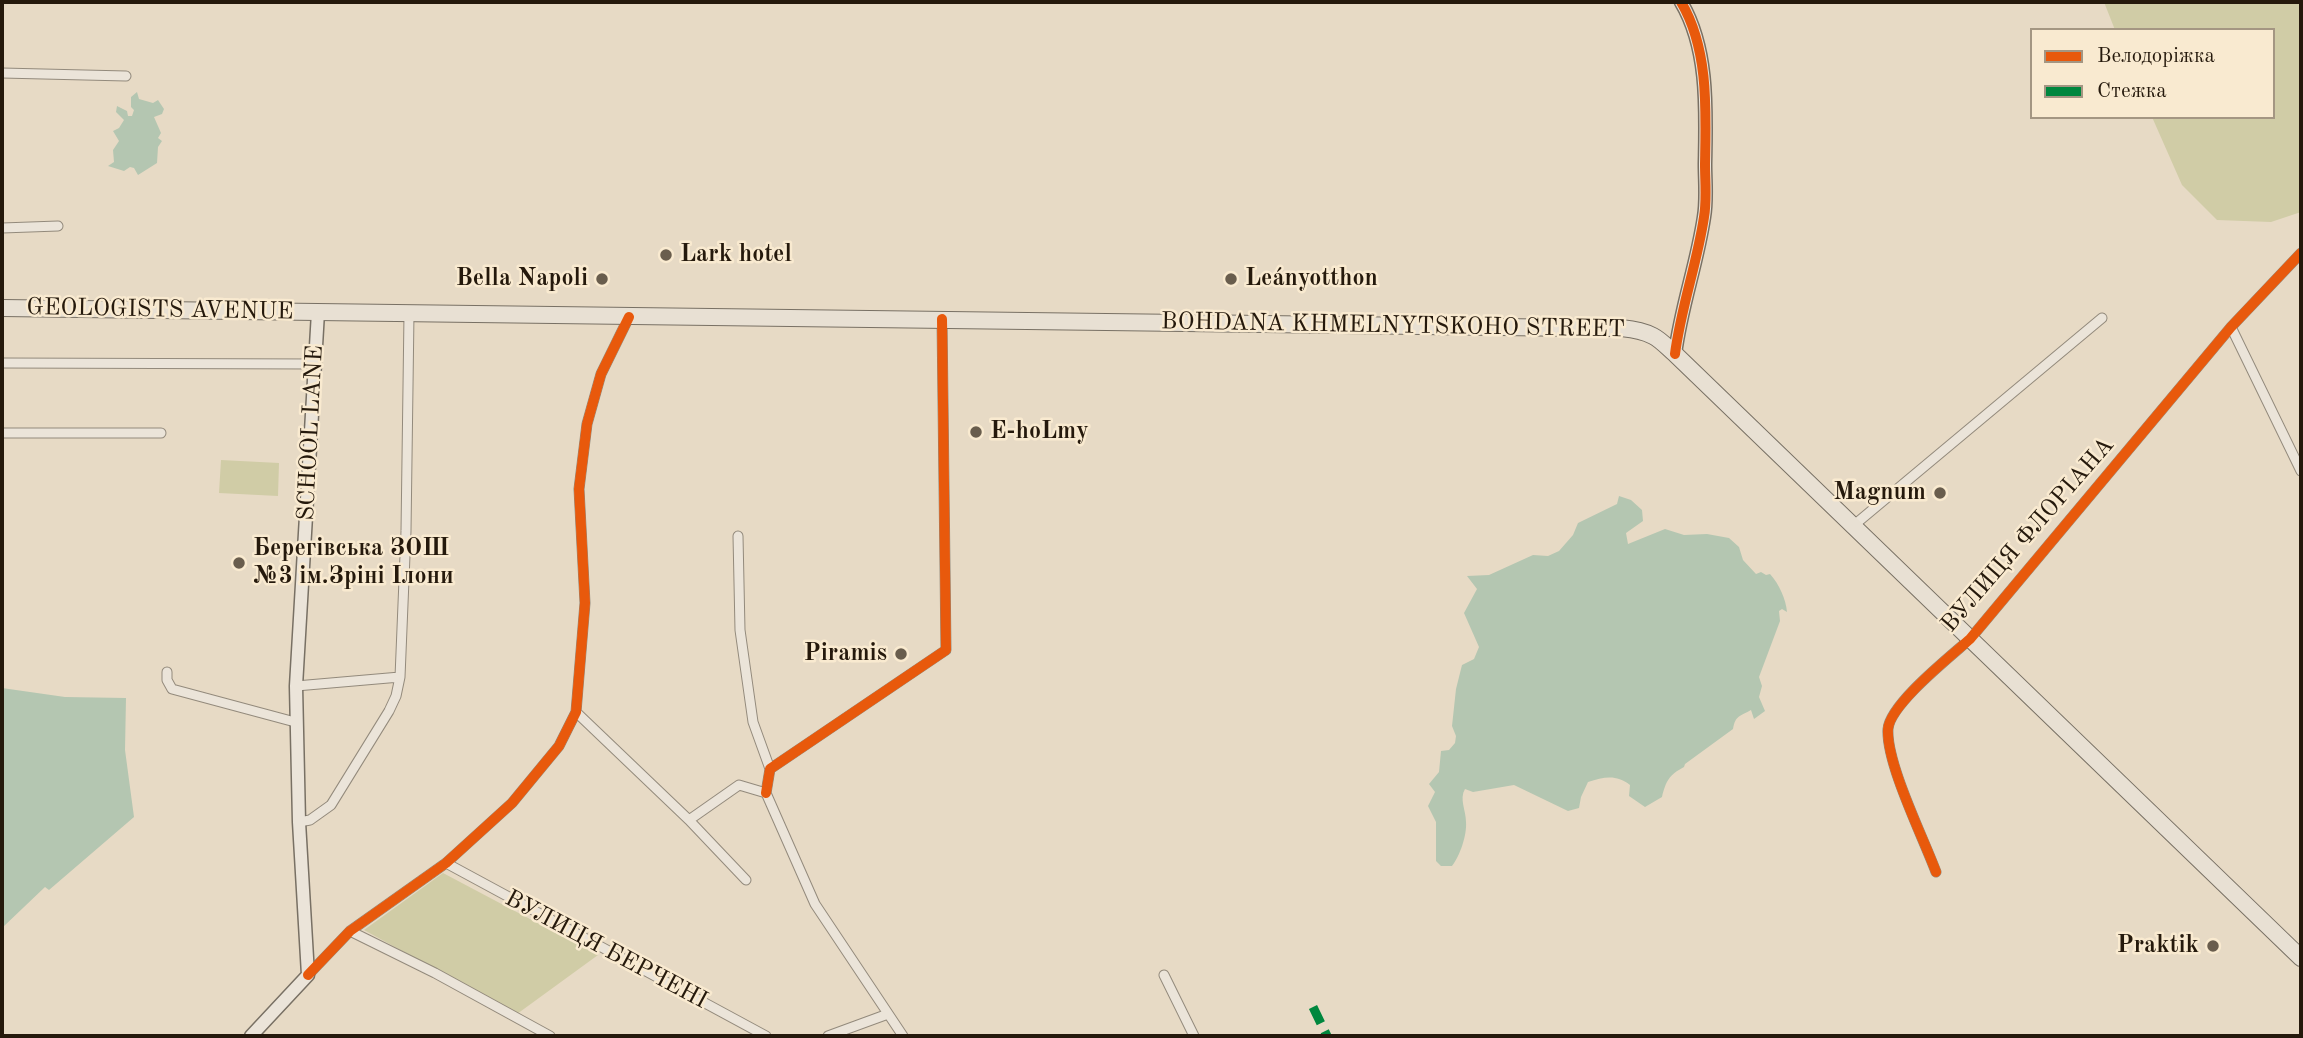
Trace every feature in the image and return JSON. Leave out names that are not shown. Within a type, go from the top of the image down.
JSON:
[{"type":"highway","name":"GEOLOGISTS AVENUE","points":[[2,308],[318,312]]},
{"type":"highway","name":"BOHDANA KHMELNYTSKOHO STREET","points":[[318,312],[1621,329],[1653,336],[1675,354],[2301,958]]},
{"type":"main road","points":[[1675,354],[1679,319],[1692,276],[1705,202],[1704,89],[1698,44],[1682,4]]},
{"type":"main road","name":"SCHOOL LANE","points":[[308,975],[295,722],[318,312]]},
{"type":"main road","points":[[251,1036],[308,975]]},
{"type":"street","points":[[2,72],[126,76]]},
{"type":"street","points":[[2,228],[58,226]]},
{"type":"street","name":"ВУЛИЦЯ ФЛОРІАНА","points":[[1936,872],[1895,768],[1888,727],[1900,706],[1923,680],[1970,639],[2231,327],[2301,254]]},
{"type":"street","points":[[299,822],[310,820],[331,806],[396,696],[400,677],[406,531],[409,314]]},
{"type":"street","points":[[308,975],[350,931],[446,863],[512,803],[559,746],[576,712],[585,603],[579,489],[587,424],[601,374],[629,317]]},
{"type":"street","points":[[1853,526],[2102,318]]},
{"type":"street","points":[[769,769],[946,650],[942,319]]},
{"type":"street","points":[[2231,327],[2301,471]]},
{"type":"street","points":[[2,363],[315,364]]},
{"type":"street","points":[[2,433],[161,433]]},
{"type":"street","points":[[738,536],[740,630],[753,722],[769,769],[766,793],[815,904],[903,1036]]},
{"type":"street","points":[[167,672],[167,680],[172,689],[295,722]]},
{"type":"street","points":[[296,686],[400,677]]},
{"type":"street","points":[[576,712],[689,820],[746,880]]},
{"type":"street","points":[[689,820],[739,785],[766,793]]},
{"type":"street","name":"ВУЛИЦЯ БЕРЧЕНІ","points":[[446,863],[766,1036]]},
{"type":"street","points":[[350,931],[435,973],[550,1036]]},
{"type":"street","points":[[1164,975],[1194,1036]]},
{"type":"street","points":[[832,1036],[888,1014]]},
{"type":"shaded area","points":[[2104,2],[2301,2],[2301,212],[2271,222],[2217,220],[2182,185],[2153,119],[2275,119],[2275,28],[2114,28]]},
{"type":"shaded area","points":[[137,92],[139,99],[153,103],[158,100],[164,109],[162,114],[154,117],[161,133],[158,138],[162,141],[158,147],[157,163],[138,175],[134,168],[130,167],[124,171],[108,166],[114,162],[113,150],[119,141],[113,131],[119,128],[124,120],[116,112],[117,106],[127,111],[128,116],[132,116],[134,110],[131,107],[131,97]]},
{"type":"shaded area","points":[[221,460],[279,463],[278,496],[219,493]]},
{"type":"shaded area","points":[[1619,496],[1631,500],[1642,510],[1643,521],[1626,533],[1628,544],[1665,529],[1684,535],[1707,534],[1729,538],[1739,547],[1743,560],[1756,574],[1770,574],[1776,582],[1784,597],[1787,612],[1782,609],[1779,611],[1780,621],[1759,677],[1762,686],[1759,697],[1765,711],[1754,719],[1751,710],[1739,716],[1733,729],[1685,764],[1667,783],[1662,797],[1645,807],[1629,796],[1630,785],[1615,778],[1588,782],[1579,808],[1568,811],[1514,785],[1473,792],[1465,789],[1463,801],[1466,827],[1462,845],[1452,866],[1441,866],[1436,861],[1436,822],[1428,806],[1435,792],[1429,784],[1439,772],[1441,751],[1449,750],[1455,743],[1456,736],[1452,726],[1462,665],[1474,659],[1479,647],[1464,613],[1477,589],[1467,576],[1489,575],[1533,555],[1548,556],[1559,551],[1573,535],[1578,523],[1617,504]]},
{"type":"shaded area","points":[[2,688],[65,697],[126,698],[125,750],[134,817],[49,890],[45,887],[2,928]]},
{"type":"shaded area","points":[[443,873],[598,955],[517,1014],[364,930]]},
{"type":"marked path","points":[[1313,1007],[1327,1036]]},
{"type":"cycle path","points":[[1675,354],[1701,234],[1706,197],[1704,81],[1697,40],[1681,2]]},
{"type":"cycle path","points":[[1936,872],[1893,761],[1888,729],[1891,719],[1910,694],[1970,639],[2231,327],[2301,253]]},
{"type":"cycle path","points":[[308,975],[350,931],[446,863],[512,803],[559,746],[576,712],[585,603],[579,489],[587,424],[601,374],[629,317]]},
{"type":"cycle path","points":[[766,793],[770,769],[946,650],[942,319]]},
{"type":"place","name":"Lark hotel","points":[[666,255]]},
{"type":"place","name":"Bella Napoli","points":[[602,279]]},
{"type":"place","name":"Leányotthon","points":[[1231,279]]},
{"type":"place","name":"E-hoLmy","points":[[976,432]]},
{"type":"place","name":"Magnum","points":[[1940,493]]},
{"type":"place","name":"Берегівська ЗОШ №3 ім.Зріні Ілони","points":[[239,563]]},
{"type":"place","name":"Piramis","points":[[901,654]]},
{"type":"place","name":"Praktik","points":[[2213,946]]}]
